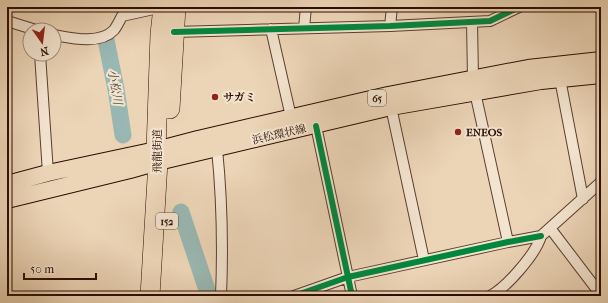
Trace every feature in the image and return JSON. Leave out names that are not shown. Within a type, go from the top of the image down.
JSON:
[{"type":"highway","name":"飛龍街道","points":[[163,7],[160,34],[163,155],[163,296]]},
{"type":"highway","name":"飛龍街道","points":[[150,296],[176,7]]},
{"type":"main road","name":"浜松環状線","points":[[7,184],[48,174],[163,155],[217,149],[391,108],[528,68],[601,60]]},
{"type":"main road","name":"浜松環状線","points":[[7,200],[130,170],[163,155],[290,118],[388,95],[474,85],[601,75]]},
{"type":"street","points":[[62,37],[77,40],[100,38],[108,35],[114,29],[122,16],[163,7]]},
{"type":"street","points":[[304,28],[306,7]]},
{"type":"street","points":[[390,26],[392,7]]},
{"type":"street","points":[[174,32],[271,28],[390,26],[490,21],[518,7]]},
{"type":"street","points":[[7,20],[22,25]]},
{"type":"street","points":[[472,22],[474,85],[508,242]]},
{"type":"street","points":[[271,28],[290,118]]},
{"type":"street","points":[[41,62],[48,174]]},
{"type":"street","points":[[560,79],[583,199]]},
{"type":"street","points":[[391,108],[424,260]]},
{"type":"street","points":[[316,126],[352,296]]},
{"type":"street","points":[[217,149],[221,178],[223,259],[221,296]]},
{"type":"street","points":[[294,296],[348,277],[541,236],[601,182]]},
{"type":"street","points":[[550,228],[601,294]]},
{"type":"street","points":[[490,296],[508,282],[524,264],[539,244],[541,236]]},
{"type":"waterway","name":"小松川","points":[[106,40],[116,89],[123,135]]},
{"type":"waterway","name":"小松川","points":[[181,212],[209,296]]},
{"type":"cycle path","points":[[174,32],[390,26],[490,21],[519,7]]},
{"type":"cycle path","points":[[316,126],[352,296]]},
{"type":"cycle path","points":[[294,296],[348,277],[541,236]]},
{"type":"place","name":"サガミ","points":[[215,97]]},
{"type":"place","name":"ENEOS","points":[[458,132]]}]
